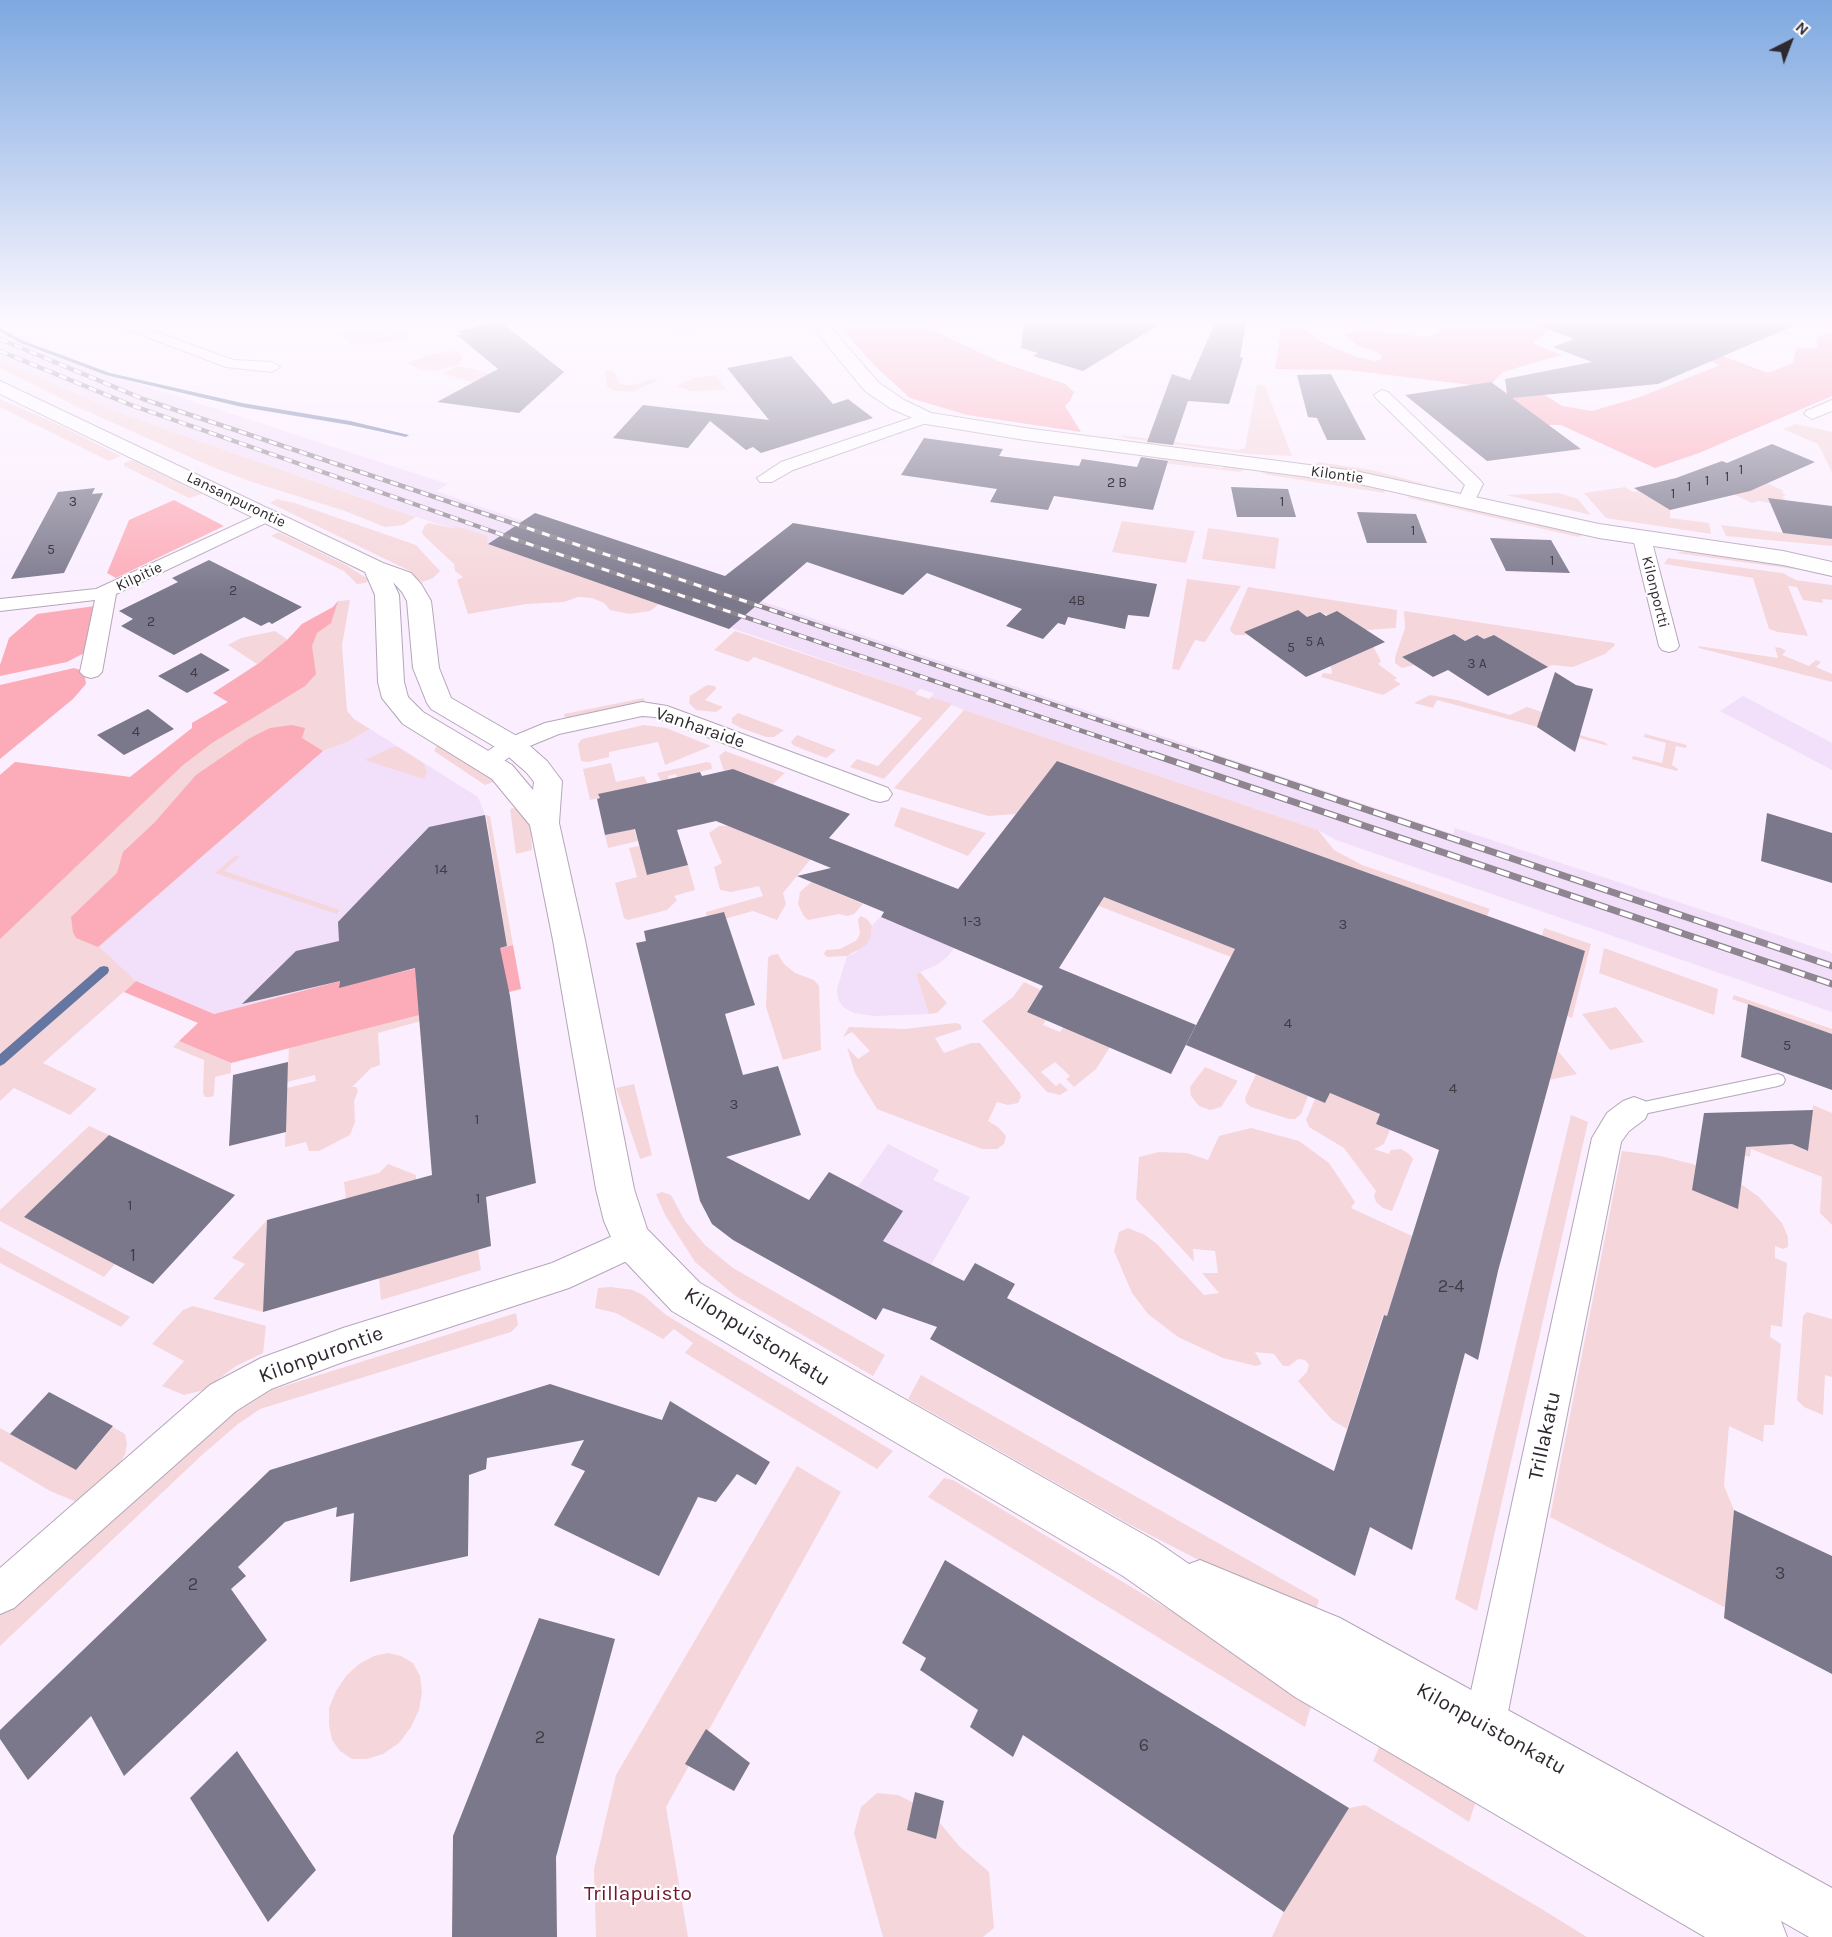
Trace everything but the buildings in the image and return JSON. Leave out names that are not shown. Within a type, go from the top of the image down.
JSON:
[{"type":"street","name":"Lansanpurontie","points":[[55,413],[375,568],[403,578],[413,589],[419,601],[426,668],[440,703],[512,745],[537,767],[548,781],[543,823]]},
{"type":"street","name":"Kilontie","points":[[916,413],[926,418],[1025,434],[1356,477],[1467,500],[1570,525],[1642,538],[1783,558],[1832,569]]},
{"type":"street","points":[[1401,413],[1474,484],[1467,500]]},
{"type":"street","points":[[766,478],[786,466],[926,418]]},
{"type":"street","name":"Kilpitie","points":[[0,605],[90,596],[107,591],[268,515]]},
{"type":"street","name":"Kilonportti","points":[[1642,538],[1669,646]]},
{"type":"street","name":"Kilontie","points":[[1783,558],[1806,556],[1832,558]]},
{"type":"street","points":[[375,568],[387,596],[391,682],[395,698],[413,717],[502,772],[543,823]]},
{"type":"street","points":[[91,672],[107,591]]},
{"type":"street","name":"Vanharaide","points":[[487,762],[512,745],[553,728],[642,709],[659,711],[880,794]]},
{"type":"street","name":"Kilonpuistonkatu","points":[[543,823],[569,939],[615,1189],[624,1221],[633,1242],[686,1297],[1140,1559],[1313,1679],[1480,1749],[1832,1919]]},
{"type":"street","name":"Trillakatu","points":[[1480,1749],[1607,1138],[1618,1122],[1634,1110]]},
{"type":"street","name":"Kilonpurontie","points":[[0,1594],[223,1398],[261,1375],[343,1345],[557,1277],[633,1242]]},
{"type":"street","name":"Kilonpuistonkatu","points":[[1480,1749],[1759,1937]]},
{"type":"lane","points":[[1634,1110],[1778,1080]]},
{"type":"shaded area","points":[[122,413],[230,413],[448,484],[437,491],[467,502],[1453,834],[1455,828],[1832,953],[1832,1012],[1336,840],[1318,830],[964,710],[931,697],[934,693],[920,689],[917,692],[488,544],[486,536],[456,526],[452,528],[434,523]]},
{"type":"shaded area","points":[[962,413],[1070,413],[1081,432]]},
{"type":"shaded area","points":[[1507,413],[1791,413],[1699,453],[1655,468],[1561,425],[1522,425]]},
{"type":"shaded area","points":[[174,500],[224,526],[116,578],[107,573],[129,520]]},
{"type":"shaded area","points":[[338,601],[331,623],[317,633],[312,646],[316,674],[305,686],[212,743],[183,765],[0,939],[0,775],[15,762],[130,777],[192,728],[192,723],[228,702],[213,693],[258,664],[302,624],[333,607]]},
{"type":"shaded area","points":[[95,606],[88,651],[67,662],[0,676],[0,665],[9,638],[37,614]]},
{"type":"shaded area","points":[[74,668],[84,671],[86,684],[73,699],[0,759],[0,685]]},
{"type":"shaded area","points":[[1743,696],[1832,743],[1832,770],[1720,711]]},
{"type":"shaded area","points":[[292,725],[305,728],[302,738],[323,751],[98,947],[76,938],[71,917],[117,873],[123,852],[154,823],[196,775],[250,738],[270,728]]},
{"type":"shaded area","points":[[370,729],[478,797],[485,815],[507,946],[339,988],[339,981],[214,1014],[136,981],[98,947],[323,751],[347,742]]},
{"type":"shaded area","points":[[880,917],[896,924],[900,920],[942,943],[946,938],[958,943],[937,965],[916,974],[929,1014],[875,1016],[854,1013],[843,1007],[838,999],[837,989],[847,956],[855,953],[871,936],[872,926]]},
{"type":"shaded area","points":[[513,945],[521,989],[231,1063],[179,1041],[198,1023],[124,992],[136,981],[214,1014],[340,981],[339,987]]},
{"type":"shaded area","points":[[888,1144],[939,1170],[933,1180],[970,1197],[931,1265],[883,1241],[903,1211],[858,1187]]},
{"type":"green space","points":[[13,413],[33,413],[121,456],[109,461]]},
{"type":"green space","points":[[92,413],[122,413],[416,517],[403,525],[385,527],[345,511],[252,482],[210,466]]},
{"type":"green space","points":[[1251,413],[1276,413],[1292,456],[1248,454],[1125,438],[1120,435],[1238,450],[1245,448]]},
{"type":"green space","points":[[1796,424],[1832,432],[1832,472],[1818,444],[1783,429]]},
{"type":"green space","points":[[1159,456],[1222,468],[1226,465],[1246,469],[1240,472],[1170,464],[1158,460]]},
{"type":"green space","points":[[132,460],[202,494],[189,498],[124,466],[124,463]]},
{"type":"green space","points":[[1317,462],[1372,470],[1433,486],[1316,466]]},
{"type":"green space","points":[[1261,469],[1386,488],[1384,493],[1268,475],[1260,472]]},
{"type":"green space","points":[[1763,481],[1784,491],[1781,492],[1786,495],[1782,497],[1786,499],[1774,504],[1759,501],[1752,503],[1731,493]]},
{"type":"green space","points":[[1625,487],[1633,492],[1639,491],[1670,510],[1670,518],[1709,523],[1711,534],[1606,518],[1584,493]]},
{"type":"green space","points":[[1411,493],[1583,535],[1578,537],[1408,498]]},
{"type":"green space","points":[[1559,493],[1578,499],[1591,515],[1506,495]]},
{"type":"green space","points":[[277,499],[295,503],[416,545],[440,571],[433,578],[422,582],[410,571],[270,503]]},
{"type":"green space","points":[[1122,521],[1195,531],[1186,563],[1112,552]]},
{"type":"green space","points":[[429,523],[452,528],[456,526],[487,536],[488,544],[659,604],[650,611],[629,614],[610,610],[604,603],[592,598],[578,597],[564,602],[526,604],[468,614],[457,580],[463,577],[455,571],[454,564],[422,532],[425,525]]},
{"type":"green space","points":[[1721,525],[1832,539],[1832,546],[1726,536]]},
{"type":"green space","points":[[1208,528],[1279,538],[1275,569],[1202,559]]},
{"type":"green space","points":[[279,532],[344,564],[370,580],[357,584],[344,571],[271,536]]},
{"type":"green space","points":[[1694,550],[1764,560],[1801,570],[1676,553]]},
{"type":"green space","points":[[1668,558],[1783,573],[1796,580],[1832,585],[1832,600],[1822,599],[1823,603],[1803,600],[1797,587],[1788,586],[1808,636],[1778,632],[1769,629],[1753,578],[1664,564]]},
{"type":"green space","points":[[1187,579],[1241,586],[1205,642],[1195,640],[1179,670],[1172,669]]},
{"type":"green space","points":[[1248,587],[1397,610],[1396,628],[1366,630],[1320,612],[1307,617],[1297,611],[1244,632],[1247,635],[1235,635],[1230,629]]},
{"type":"green space","points":[[350,600],[342,645],[347,711],[354,719],[370,729],[347,742],[323,751],[99,947],[136,981],[43,1063],[97,1089],[70,1115],[14,1088],[0,1101],[0,775],[15,762],[130,777],[192,728],[192,723],[228,702],[213,693],[257,664],[228,645],[241,638],[275,631],[288,640],[302,624],[333,607],[338,601]]},
{"type":"green space","points":[[1404,611],[1614,643],[1615,645],[1605,654],[1573,667],[1552,665],[1531,675],[1541,663],[1494,635],[1484,639],[1477,635],[1465,641],[1453,634],[1402,657],[1414,665],[1402,668],[1395,663],[1395,657],[1405,628]]},
{"type":"green space","points":[[735,631],[917,692],[915,694],[929,699],[931,697],[952,704],[884,779],[850,767],[857,759],[878,766],[922,718],[754,657],[748,662],[714,650]]},
{"type":"green space","points":[[1379,639],[1374,648],[1381,661],[1378,664],[1397,678],[1394,680],[1401,684],[1383,695],[1321,677],[1323,673],[1332,674],[1331,666],[1366,650]]},
{"type":"green space","points":[[1698,646],[1778,658],[1775,647],[1781,648],[1786,651],[1782,655],[1809,666],[1816,660],[1821,662],[1816,667],[1832,674],[1832,682],[1699,648]]},
{"type":"green space","points":[[707,685],[715,686],[716,689],[705,700],[723,707],[716,712],[696,710],[689,703],[690,696]]},
{"type":"green space","points":[[1430,695],[1510,715],[1527,707],[1542,712],[1580,735],[1604,742],[1609,746],[1437,700],[1433,708],[1414,703]]},
{"type":"green space","points":[[644,698],[645,703],[565,719],[564,714]]},
{"type":"green space","points":[[964,710],[1318,830],[1334,850],[1362,865],[1490,909],[1487,916],[1058,761],[1016,814],[988,816],[894,788]]},
{"type":"green space","points":[[738,713],[784,730],[774,737],[766,737],[741,728],[732,723],[732,718]]},
{"type":"green space","points":[[644,725],[666,728],[711,746],[665,765],[658,742],[609,752],[609,757],[588,762],[581,761],[578,744],[582,739]]},
{"type":"green space","points":[[1645,734],[1687,745],[1686,748],[1676,746],[1672,765],[1678,769],[1677,771],[1632,759],[1633,756],[1662,763],[1666,743],[1644,737]]},
{"type":"green space","points":[[797,735],[836,750],[826,758],[805,750],[791,742]]},
{"type":"green space","points":[[443,744],[493,778],[493,782],[485,785],[434,751],[437,746]]},
{"type":"green space","points":[[393,747],[398,747],[423,763],[427,771],[424,779],[365,760]]},
{"type":"green space","points":[[725,751],[785,773],[773,784],[733,769],[724,771],[719,756]]},
{"type":"green space","points":[[611,763],[616,782],[644,776],[649,787],[598,795],[600,798],[590,800],[583,769]]},
{"type":"green space","points":[[711,763],[712,769],[677,777],[676,774],[668,776],[670,783],[662,784],[657,773]]},
{"type":"green space","points":[[520,806],[530,821],[532,850],[516,854],[510,809]]},
{"type":"green space","points":[[901,807],[986,833],[968,856],[894,826]]},
{"type":"green space","points":[[486,815],[490,816],[513,945],[507,946]]},
{"type":"green space","points":[[719,826],[729,826],[819,849],[783,893],[786,904],[777,920],[753,911],[724,919],[711,919],[706,915],[706,912],[763,896],[759,886],[731,892],[720,890],[714,867],[722,863],[709,833]]},
{"type":"green space","points":[[634,829],[638,841],[608,848],[605,835]]},
{"type":"green space","points":[[639,846],[647,874],[688,865],[695,890],[674,896],[677,900],[667,910],[628,920],[624,918],[615,883],[637,877],[629,848]]},
{"type":"green space","points":[[988,851],[1551,1074],[1558,1051],[1577,1074],[1549,1080],[980,860]]},
{"type":"green space","points":[[235,856],[240,856],[224,871],[340,910],[337,914],[215,873]]},
{"type":"green space","points":[[811,882],[863,904],[854,914],[848,916],[839,914],[808,920],[798,904],[800,892]]},
{"type":"green space","points":[[860,916],[867,919],[872,926],[871,936],[866,945],[847,956],[827,957],[824,954],[826,950],[840,949],[857,940],[860,933],[858,920]]},
{"type":"green space","points":[[1544,928],[1591,944],[1572,1018],[1567,1016],[1542,936]]},
{"type":"green space","points":[[1604,948],[1718,989],[1714,1015],[1599,973]]},
{"type":"green space","points":[[778,954],[784,964],[795,973],[814,980],[819,986],[821,1050],[783,1060],[766,1007],[768,958]]},
{"type":"green space","points":[[920,972],[947,1003],[937,1013],[929,1014],[916,974]]},
{"type":"green space","points":[[1024,982],[1041,990],[1027,1011],[1046,1020],[1043,1025],[1060,1032],[1063,1027],[1110,1047],[1096,1069],[1074,1087],[1066,1079],[1070,1076],[1055,1062],[1041,1072],[1056,1086],[1060,1083],[1068,1090],[1060,1095],[1047,1092],[982,1021],[1013,997]]},
{"type":"green space","points":[[1734,995],[1832,1029],[1832,1034],[1732,999]]},
{"type":"green space","points":[[1616,1007],[1644,1042],[1610,1050],[1582,1014]]},
{"type":"green space","points":[[420,1014],[421,1021],[378,1033],[380,1065],[371,1068],[352,1087],[356,1087],[358,1091],[354,1101],[355,1122],[350,1135],[319,1151],[309,1151],[306,1142],[285,1147],[287,1088],[316,1081],[315,1075],[287,1082],[289,1048]]},
{"type":"green space","points":[[960,1024],[962,1029],[935,1038],[944,1053],[971,1043],[980,1043],[1020,1093],[1018,1103],[1008,1105],[997,1102],[988,1121],[1006,1136],[1004,1144],[997,1149],[982,1149],[877,1109],[855,1073],[847,1047],[858,1059],[870,1051],[852,1032],[843,1037],[849,1027],[905,1029]]},
{"type":"green space","points":[[179,1041],[231,1063],[231,1073],[215,1077],[214,1095],[211,1097],[205,1097],[203,1093],[204,1060],[173,1047]]},
{"type":"green space","points":[[1205,1067],[1238,1081],[1221,1107],[1210,1110],[1199,1106],[1191,1096],[1190,1087]]},
{"type":"green space","points":[[1256,1074],[1308,1096],[1301,1114],[1295,1119],[1289,1119],[1251,1107],[1246,1103],[1245,1098]]},
{"type":"green space","points":[[634,1084],[652,1155],[640,1159],[616,1088]]},
{"type":"green space","points":[[1330,1093],[1380,1114],[1376,1124],[1390,1130],[1384,1144],[1374,1149],[1389,1154],[1391,1150],[1401,1149],[1413,1159],[1392,1211],[1376,1202],[1374,1195],[1376,1191],[1344,1148],[1309,1127],[1306,1120],[1315,1099],[1325,1103]]},
{"type":"green space","points":[[1813,1105],[1832,1113],[1832,1225],[1820,1213],[1822,1177],[1751,1149],[1750,1157],[1739,1154],[1740,1147],[1792,1144],[1807,1151]]},
{"type":"green space","points":[[1571,1115],[1588,1122],[1477,1611],[1455,1599]]},
{"type":"green space","points":[[89,1126],[109,1135],[24,1217],[115,1264],[104,1277],[0,1221],[0,1210]]},
{"type":"green space","points":[[1251,1128],[1299,1141],[1329,1163],[1355,1202],[1351,1208],[1412,1236],[1398,1281],[1414,1289],[1403,1323],[1383,1315],[1347,1429],[1332,1420],[1298,1381],[1307,1372],[1309,1365],[1305,1360],[1298,1359],[1289,1366],[1283,1366],[1274,1354],[1255,1352],[1262,1364],[1256,1366],[1223,1358],[1178,1337],[1148,1314],[1132,1293],[1114,1251],[1119,1232],[1128,1228],[1145,1235],[1157,1244],[1204,1295],[1219,1293],[1202,1273],[1218,1273],[1215,1251],[1193,1249],[1194,1262],[1136,1199],[1139,1157],[1159,1152],[1187,1153],[1208,1160],[1219,1136]]},
{"type":"green space","points":[[1622,1151],[1661,1156],[1696,1165],[1738,1208],[1741,1184],[1759,1197],[1782,1223],[1788,1237],[1788,1247],[1783,1249],[1775,1246],[1775,1258],[1787,1263],[1782,1327],[1771,1325],[1770,1337],[1781,1344],[1774,1425],[1764,1425],[1763,1442],[1729,1426],[1724,1486],[1734,1510],[1726,1608],[1550,1517]]},
{"type":"green space","points":[[388,1164],[416,1175],[416,1180],[346,1199],[344,1182],[379,1173]]},
{"type":"green space","points":[[662,1192],[671,1195],[685,1221],[705,1245],[733,1268],[885,1355],[873,1376],[734,1295],[695,1262],[665,1215],[656,1194]]},
{"type":"green space","points":[[267,1220],[263,1312],[213,1299],[245,1264],[232,1258]]},
{"type":"green space","points":[[0,1247],[130,1317],[121,1327],[0,1263]]},
{"type":"green space","points":[[478,1250],[481,1270],[381,1300],[379,1278]]},
{"type":"green space","points":[[598,1288],[633,1290],[643,1295],[666,1315],[893,1451],[877,1469],[685,1353],[693,1343],[674,1329],[663,1339],[616,1313],[595,1308]]},
{"type":"green space","points":[[193,1306],[266,1326],[263,1353],[236,1366],[204,1390],[184,1395],[162,1386],[184,1361],[152,1344],[183,1310]]},
{"type":"green space","points":[[1807,1312],[1832,1319],[1832,1377],[1825,1375],[1823,1415],[1804,1407],[1797,1400],[1803,1316]]},
{"type":"green space","points":[[516,1313],[518,1325],[511,1332],[260,1409],[238,1424],[202,1455],[0,1646],[0,1614],[196,1432],[256,1395]]},
{"type":"green space","points":[[921,1375],[1319,1600],[1313,1619],[1127,1523],[908,1399]]},
{"type":"green space","points":[[113,1427],[125,1434],[127,1444],[125,1454],[117,1470],[79,1503],[50,1491],[0,1461],[0,1428],[76,1470]]},
{"type":"green space","name":"Trillapuisto","points":[[797,1466],[841,1492],[666,1807],[688,1937],[596,1937],[594,1869],[616,1775]]},
{"type":"green space","points":[[944,1478],[953,1480],[1183,1618],[1312,1703],[1305,1727],[928,1497]]},
{"type":"green space","points":[[388,1653],[401,1656],[413,1663],[420,1676],[422,1692],[419,1710],[411,1727],[399,1743],[383,1754],[367,1759],[352,1759],[340,1751],[332,1740],[329,1708],[346,1676],[359,1664],[374,1656]]},
{"type":"green space","points":[[1385,1734],[1475,1804],[1469,1822],[1373,1761]]},
{"type":"green space","points":[[877,1793],[898,1795],[930,1811],[959,1846],[989,1872],[994,1928],[983,1937],[883,1937],[854,1833],[861,1807]]},
{"type":"green space","points":[[1365,1805],[1587,1937],[1272,1937],[1284,1911],[1349,1808]]},
{"type":"waterway","points":[[292,413],[406,435]]},
{"type":"waterway","points":[[0,1061],[104,970]]},
{"type":"railway","points":[[155,413],[517,540],[1156,756]]},
{"type":"railway","points":[[186,413],[1206,756]]},
{"type":"railway","points":[[1152,754],[1832,984]]},
{"type":"railway","points":[[1201,754],[1832,966]]}]
